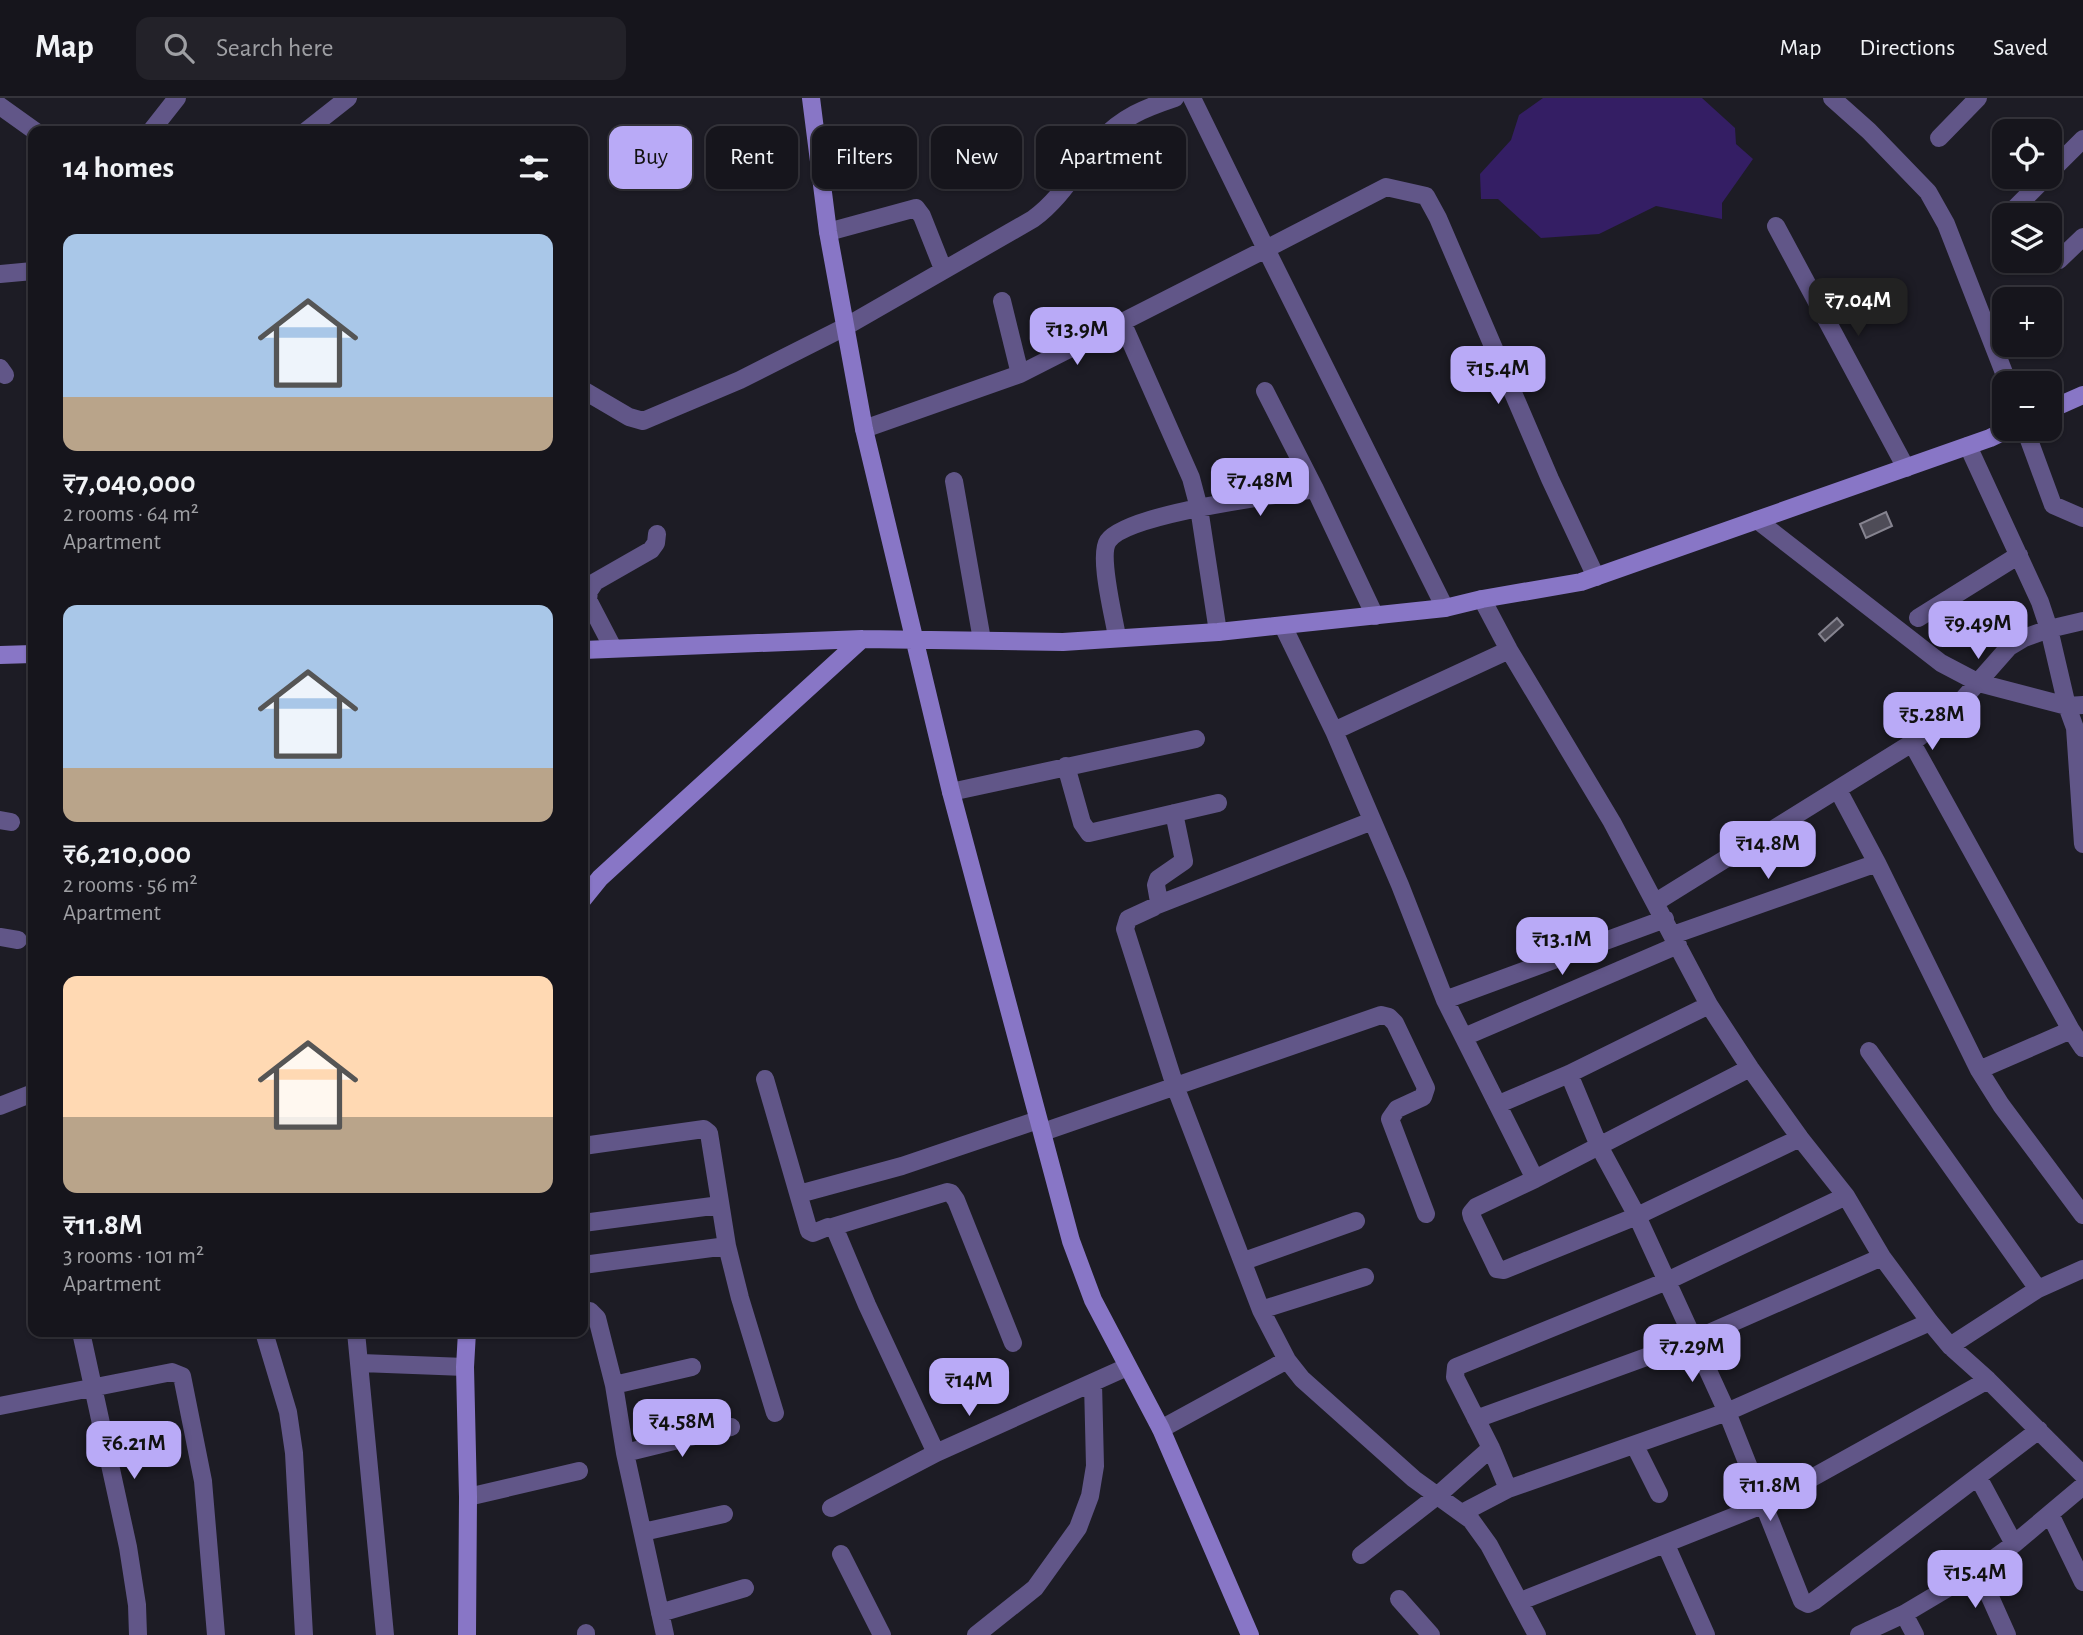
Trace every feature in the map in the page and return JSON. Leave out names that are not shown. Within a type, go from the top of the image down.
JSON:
[{"type":"street","points":[[154,126],[177,98]]},
{"type":"street","points":[[312,126],[348,98]]},
{"type":"street","points":[[811,98],[828,232],[864,429],[951,792],[1071,1241],[1093,1300],[1161,1429],[1250,1635]]},
{"type":"street","points":[[588,393],[629,417],[643,421],[740,380],[845,327],[1017,229],[1048,208],[1100,142],[1119,124],[1143,108],[1175,98]]},
{"type":"street","points":[[1192,98],[1445,608]]},
{"type":"street","points":[[1832,98],[1869,131],[1928,192],[1946,224],[2003,371]]},
{"type":"street","points":[[1939,138],[1978,98]]},
{"type":"street","points":[[0,106],[28,126]]},
{"type":"street","points":[[2062,161],[2083,139]]},
{"type":"street","points":[[864,429],[1020,374],[1386,187],[1426,196],[1438,218],[1550,479],[1596,577]]},
{"type":"street","points":[[2020,203],[2034,189]]},
{"type":"street","points":[[828,232],[916,208],[922,216],[943,269]]},
{"type":"street","points":[[1776,226],[1906,468]]},
{"type":"street","points":[[2062,257],[2083,237]]},
{"type":"street","points":[[3,276],[28,272]]},
{"type":"street","points":[[1002,301],[1020,374]]},
{"type":"street","points":[[1122,322],[1191,478],[1199,508],[1218,632]]},
{"type":"street","points":[[1265,391],[1375,616]]},
{"type":"street","points":[[2062,404],[2083,395]]},
{"type":"street","points":[[588,650],[862,639],[1063,642],[1218,632],[1445,608],[1581,582],[1992,436]]},
{"type":"street","points":[[2029,441],[2053,505],[2083,517]]},
{"type":"street","points":[[1968,446],[2019,555],[2049,629],[2075,706],[2083,844]]},
{"type":"street","points":[[954,481],[982,640]]},
{"type":"street","points":[[1117,637],[1105,557],[1107,542],[1118,532],[1134,524],[1199,508],[1315,489]]},
{"type":"street","points":[[1757,520],[1941,663],[1979,683],[2075,706]]},
{"type":"street","points":[[613,648],[589,600],[589,591],[595,582],[651,550],[657,534]]},
{"type":"street","points":[[1918,618],[2019,555]]},
{"type":"street","points":[[1482,599],[1509,650],[1612,822],[1709,1005],[1750,1068],[1846,1196],[1882,1256],[1930,1322],[1950,1346],[2083,1475]]},
{"type":"street","points":[[1656,902],[1912,743],[1957,706],[2010,647],[2024,638],[2049,629],[2083,621]]},
{"type":"street","points":[[1283,626],[1334,731],[1400,885],[1445,1000],[1535,1179]]},
{"type":"street","points":[[588,893],[600,878],[862,639]]},
{"type":"street","points":[[1334,731],[1509,650]]},
{"type":"street","points":[[0,655],[28,654]]},
{"type":"street","points":[[951,792],[1196,739]]},
{"type":"street","points":[[1912,743],[2083,1048]]},
{"type":"street","points":[[1066,766],[1082,823],[1089,833],[1218,803]]},
{"type":"street","points":[[1838,790],[1979,1070],[2001,1105],[2083,1215]]},
{"type":"street","points":[[1157,905],[1158,879],[1184,861],[1174,813]]},
{"type":"street","points":[[1372,821],[1157,905],[1128,919],[1125,929],[1175,1086],[1261,1310],[1287,1360],[1331,1406],[1414,1479],[1477,1527],[1521,1601],[1529,1632]]},
{"type":"street","points":[[1445,1000],[1672,933],[1877,863]]},
{"type":"street","points":[[1464,1037],[1672,933]]},
{"type":"street","points":[[1499,1104],[1569,1074],[1709,1005]]},
{"type":"street","points":[[799,1194],[1175,1086],[1374,1016],[1389,1017],[1395,1023],[1426,1088],[1423,1097],[1397,1109],[1390,1119],[1426,1214]]},
{"type":"street","points":[[1979,1070],[2071,1030]]},
{"type":"street","points":[[1869,1051],[2038,1289]]},
{"type":"street","points":[[1750,1068],[1476,1207],[1471,1213],[1495,1266],[1500,1271],[1637,1216],[1800,1138]]},
{"type":"street","points":[[1569,1074],[1599,1146],[1637,1216],[1727,1412],[1765,1504],[1798,1596],[1808,1604],[2039,1430]]},
{"type":"street","points":[[765,1079],[810,1233],[951,1193],[1013,1343]]},
{"type":"street","points":[[0,1106],[28,1095]]},
{"type":"street","points":[[588,1145],[704,1129],[709,1133],[727,1246],[775,1413]]},
{"type":"street","points":[[1508,1489],[1491,1448],[1455,1377],[1456,1367],[1667,1282],[1846,1196]]},
{"type":"street","points":[[588,1222],[720,1205]]},
{"type":"street","points":[[1244,1261],[1356,1222]]},
{"type":"street","points":[[832,1227],[936,1453]]},
{"type":"street","points":[[588,1264],[727,1246]]},
{"type":"street","points":[[1476,1419],[1693,1340],[1882,1256]]},
{"type":"street","points":[[1950,1346],[2038,1289],[2083,1269]]},
{"type":"street","points":[[1261,1310],[1365,1277]]},
{"type":"street","points":[[588,1311],[597,1318],[614,1385],[625,1452],[665,1635]]},
{"type":"street","points":[[1462,1513],[1508,1489],[1727,1412],[1930,1322]]},
{"type":"street","points":[[82,1337],[128,1547],[137,1605],[138,1635]]},
{"type":"street","points":[[266,1337],[288,1412],[294,1453],[304,1635]]},
{"type":"street","points":[[357,1337],[385,1635]]},
{"type":"street","points":[[467,1337],[467,1635]]},
{"type":"street","points":[[1161,1429],[1287,1360]]},
{"type":"street","points":[[361,1363],[465,1367]]},
{"type":"street","points":[[614,1385],[692,1367]]},
{"type":"street","points":[[831,1508],[936,1453],[1127,1367]]},
{"type":"street","points":[[0,1406],[172,1372],[182,1376],[205,1492],[216,1635]]},
{"type":"street","points":[[1521,1601],[1765,1504],[1988,1380]]},
{"type":"street","points":[[976,1635],[1035,1588],[1078,1528],[1090,1496],[1095,1466],[1094,1383]]},
{"type":"street","points":[[625,1452],[731,1427]]},
{"type":"street","points":[[1635,1446],[1659,1494]]},
{"type":"street","points":[[1361,1555],[1437,1496],[1491,1448]]},
{"type":"street","points":[[468,1497],[579,1471]]},
{"type":"street","points":[[1979,1477],[2014,1544]]},
{"type":"street","points":[[1859,1635],[1904,1614],[1978,1570],[2014,1544],[2083,1486]]},
{"type":"street","points":[[643,1532],[724,1514]]},
{"type":"street","points":[[2050,1514],[2083,1582]]},
{"type":"street","points":[[1665,1545],[1706,1635]]},
{"type":"street","points":[[841,1554],[882,1635]]},
{"type":"street","points":[[1978,1570],[2007,1635]]},
{"type":"street","points":[[660,1613],[745,1588]]},
{"type":"street","points":[[1399,1599],[1431,1635]]},
{"type":"street","points":[[1904,1614],[1915,1635]]},
{"type":"shaded area","points":[[1543,98],[1702,98],[1735,128],[1736,144],[1753,159],[1722,203],[1722,219],[1656,206],[1599,234],[1541,238],[1498,199],[1481,199],[1480,174],[1511,140],[1519,115]]},
{"type":"building","points":[[1886,512],[1892,526],[1866,538],[1860,524]]},
{"type":"building","points":[[1837,618],[1843,625],[1825,641],[1819,634]]}]
